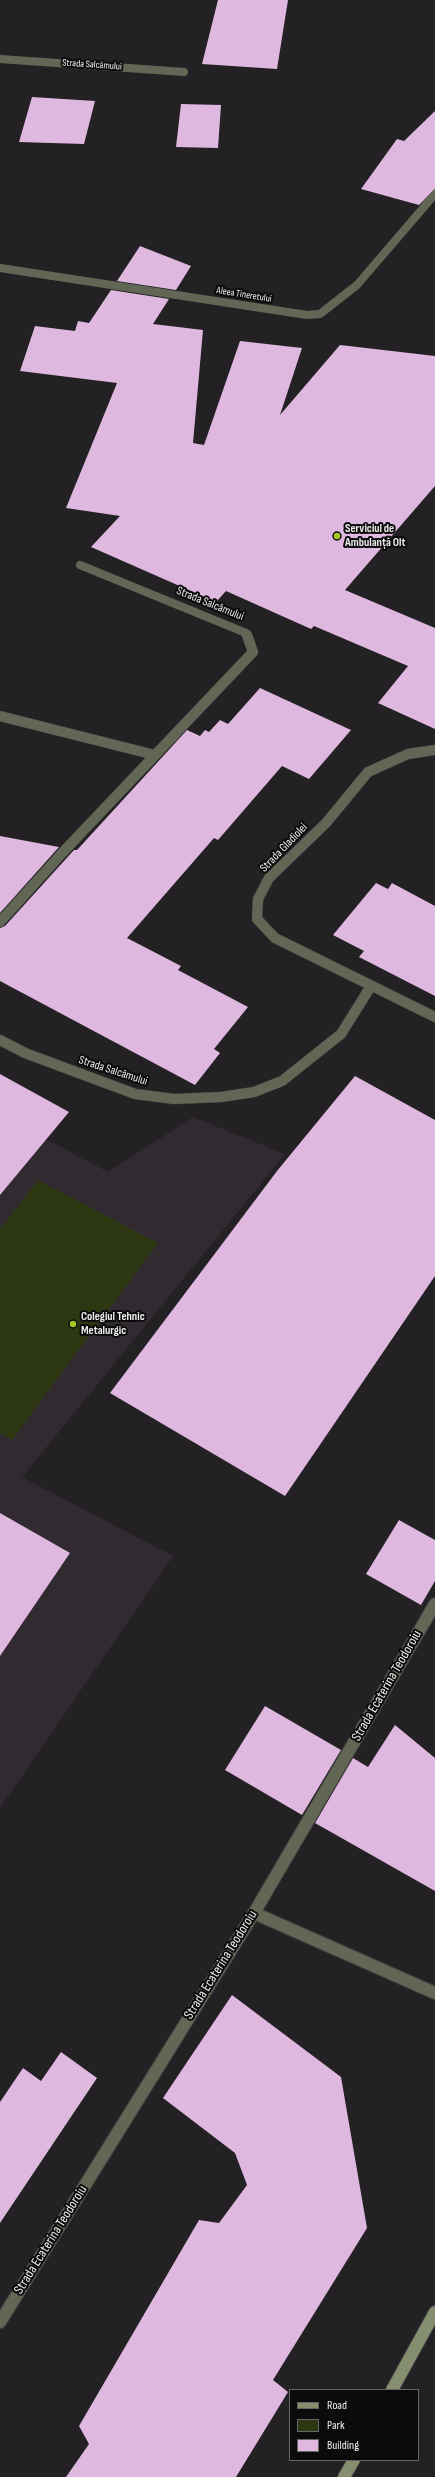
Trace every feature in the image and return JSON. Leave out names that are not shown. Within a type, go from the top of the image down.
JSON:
[{"type":"main road","points":[[393,2389],[435,2312]]},
{"type":"main road","points":[[344,2477],[353,2461]]},
{"type":"street","name":"Strada Salcâmului","points":[[0,59],[184,72]]},
{"type":"street","name":"Aleea Tineretului","points":[[0,268],[307,315],[320,314],[357,285],[435,194]]},
{"type":"street","name":"Strada Salcâmului","points":[[0,922],[64,851],[253,652],[246,633],[80,565]]},
{"type":"street","points":[[0,716],[155,755]]},
{"type":"street","name":"Strada Gladiolei","points":[[435,750],[408,754],[368,772],[326,823],[269,878],[258,899],[256,920],[275,938],[435,1016]]},
{"type":"street","name":"Strada Salcâmului","points":[[0,1040],[25,1053],[135,1094],[174,1099],[220,1097],[254,1092],[282,1081],[341,1034],[371,986]]},
{"type":"street","name":"Strada Ecaterina Teodoroiu","points":[[0,2322],[254,1913],[435,1604]]},
{"type":"street","points":[[254,1913],[435,1993]]},
{"type":"shaded area","name":"Colegiul Tehnic Metalurgic","points":[[0,1115],[108,1172],[193,1117],[285,1154],[22,1477],[173,1556],[0,1808]]},
{"type":"green space","points":[[38,1180],[158,1243],[12,1440],[0,1433],[0,1229]]},
{"type":"building","points":[[218,0],[288,0],[277,69],[202,64]]},
{"type":"building","points":[[32,97],[95,101],[84,144],[19,142]]},
{"type":"building","points":[[181,104],[221,105],[218,148],[176,147]]},
{"type":"building","points":[[435,111],[435,189],[419,205],[361,189],[397,139],[404,141]]},
{"type":"building","points":[[140,246],[191,266],[176,290],[117,281]]},
{"type":"building","points":[[111,290],[169,299],[153,324],[203,330],[193,443],[204,445],[240,341],[302,348],[280,415],[340,345],[435,356],[435,486],[345,590],[435,628],[435,729],[378,703],[408,666],[314,626],[311,629],[226,591],[216,602],[91,547],[120,516],[66,508],[117,383],[20,371],[35,326],[75,331],[78,321],[89,323]]},
{"type":"building","points":[[260,688],[351,730],[309,779],[282,766],[218,840],[214,838],[127,938],[181,966],[178,970],[248,1007],[214,1049],[220,1053],[195,1085],[0,981],[0,928],[5,926],[74,850],[77,850],[187,730],[200,736],[205,730],[209,732],[220,720],[228,724]]},
{"type":"building","points":[[0,836],[59,847],[0,913]]},
{"type":"building","points":[[376,883],[388,889],[392,883],[435,906],[435,996],[359,957],[364,951],[333,935]]},
{"type":"building","points":[[0,1074],[69,1112],[0,1195]]},
{"type":"building","points":[[355,1076],[435,1120],[435,1276],[285,1496],[110,1393],[277,1171]]},
{"type":"building","points":[[0,1513],[70,1553],[0,1656]]},
{"type":"building","points":[[399,1520],[435,1540],[435,1581],[421,1605],[366,1574]]},
{"type":"building","points":[[265,1706],[341,1750],[302,1815],[225,1770]]},
{"type":"building","points":[[395,1725],[435,1758],[435,1891],[315,1823],[353,1758],[368,1767]]},
{"type":"building","points":[[232,1995],[341,2077],[367,2228],[273,2380],[288,2392],[236,2477],[66,2477],[89,2444],[79,2426],[199,2220],[219,2223],[247,2185],[235,2153],[163,2098]]},
{"type":"building","points":[[61,2052],[97,2078],[0,2223],[0,2102],[23,2068],[41,2081]]},
{"type":"place","name":"Serviciul de Ambulanță Olt","points":[[337,536]]},
{"type":"place","name":"Colegiul Tehnic Metalurgic","points":[[73,1324]]}]
